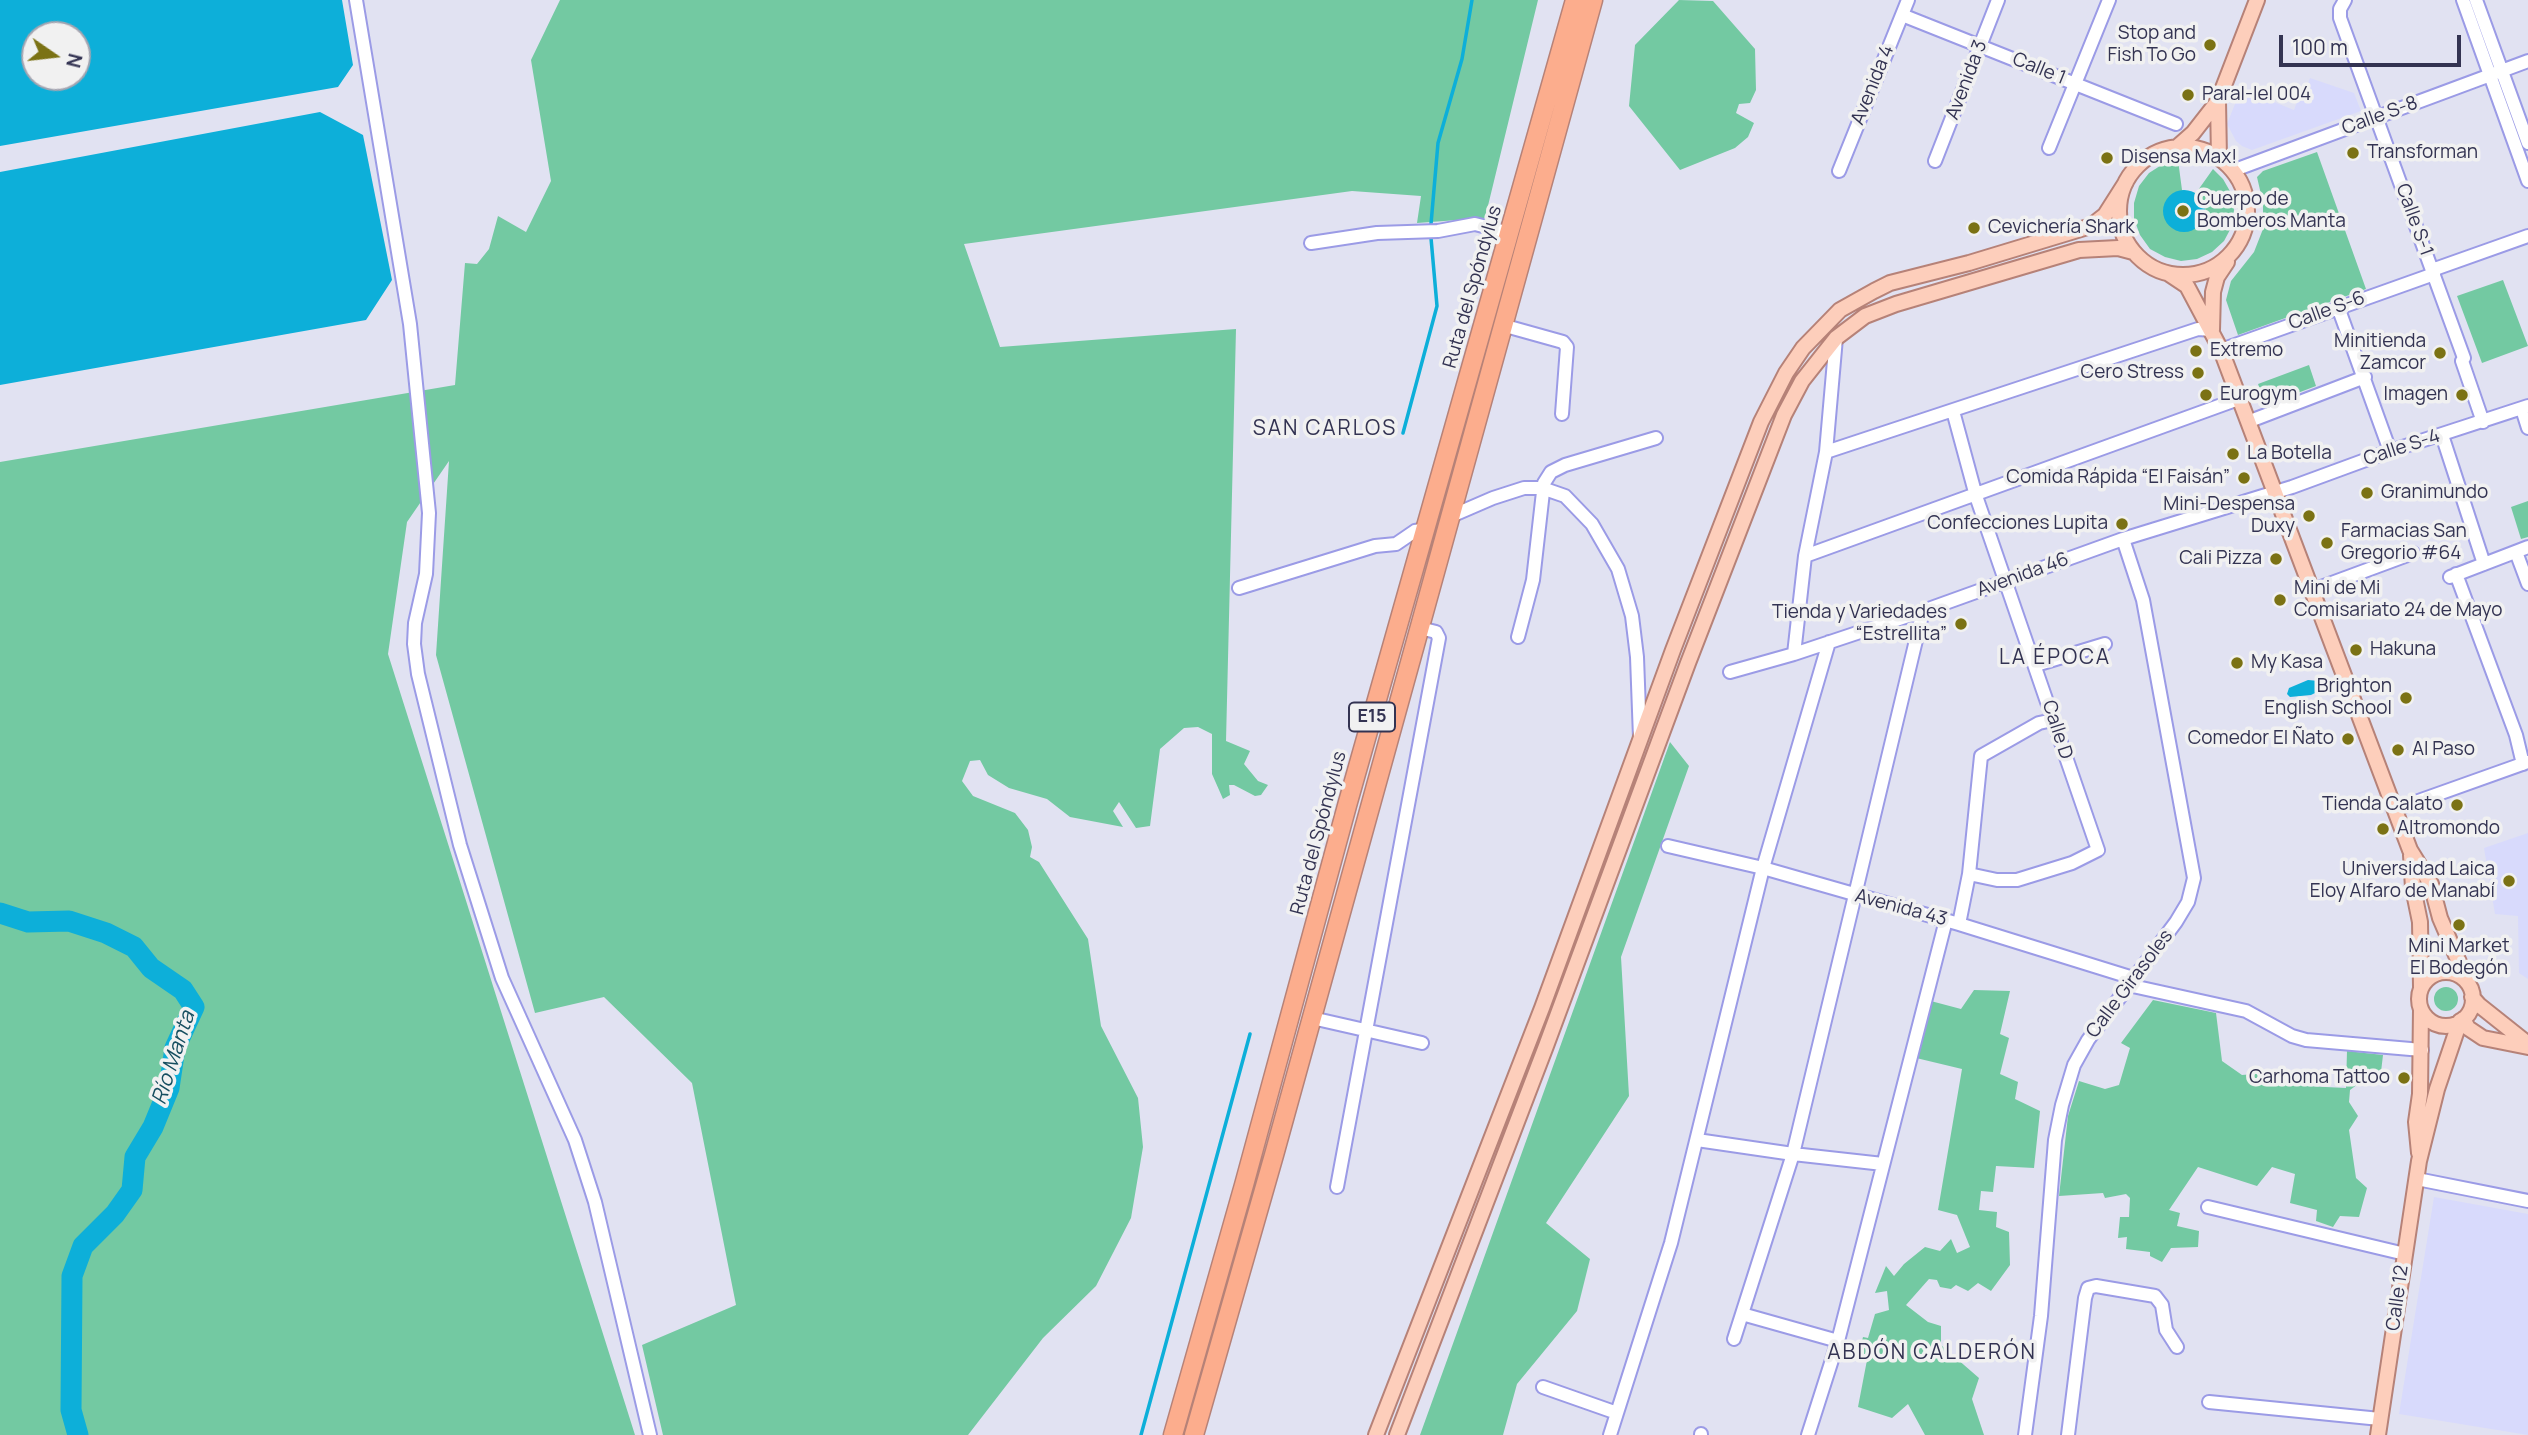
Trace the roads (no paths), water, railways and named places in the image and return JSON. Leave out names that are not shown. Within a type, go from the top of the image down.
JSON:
[{"type":"highway","name":"Ruta del Spóndylus","points":[[1173,1435],[1248,1172],[1348,802],[1575,0]]},
{"type":"highway","name":"Ruta del Spóndylus","points":[[1194,1435],[1593,0]]},
{"type":"main road","points":[[2176,148],[2218,101],[2257,0]]},
{"type":"main road","points":[[2218,101],[2219,158]]},
{"type":"main road","points":[[1377,1435],[1532,1033],[1761,422],[1786,373],[1803,348],[1840,310],[1890,283],[1969,263],[2091,226],[2105,215],[2138,165],[2155,153],[2176,148],[2191,148],[2219,158],[2232,171],[2245,198],[2247,213],[2242,235],[2217,277],[2213,292],[2212,330]]},
{"type":"main road","points":[[2126,183],[2120,200],[2119,218],[2123,236],[2133,251],[2149,266],[2169,274],[2187,286],[2212,330],[2250,421],[2410,850],[2431,884],[2440,918],[2470,990],[2479,1005],[2528,1045]]},
{"type":"main road","points":[[1397,1435],[1780,426],[1802,381],[1836,338],[1865,316],[1896,304],[2066,254],[2118,247],[2133,251]]},
{"type":"main road","points":[[2169,274],[2186,276],[2202,273],[2230,255]]},
{"type":"main road","points":[[2410,850],[2421,934],[2419,1002],[2421,1009],[2425,1016],[2438,1025],[2445,1026],[2461,1020],[2469,1011],[2470,990],[2455,974],[2440,972],[2432,975],[2421,987]]},
{"type":"main road","name":"Calle 12","points":[[2419,1161],[2416,1122],[2421,1009]]},
{"type":"main road","points":[[2461,1020],[2483,1038],[2528,1045]]},
{"type":"main road","name":"Calle 12","points":[[2378,1435],[2419,1161],[2445,1065],[2461,1020]]},
{"type":"main road","points":[[2445,1065],[2465,1044],[2483,1038]]},
{"type":"street","points":[[356,0],[410,324],[429,513],[427,564],[415,622],[414,644],[418,674],[460,845],[502,978],[575,1140],[594,1202],[650,1435]]},
{"type":"street","name":"Avenida 4","points":[[1839,171],[1908,0]]},
{"type":"street","name":"Avenida 3","points":[[1935,161],[1998,0]]},
{"type":"street","points":[[2049,148],[2109,0]]},
{"type":"street","name":"Calle S-1","points":[[2345,0],[2340,9],[2340,18],[2464,358],[2462,361],[2483,422]]},
{"type":"street","points":[[2463,0],[2528,143]]},
{"type":"street","points":[[2476,0],[2528,181]]},
{"type":"street","name":"Calle 1","points":[[1902,15],[2176,124]]},
{"type":"street","name":"Calle S-8","points":[[2232,171],[2528,61]]},
{"type":"street","points":[[1311,243],[1377,233],[1438,231],[1475,224],[1510,233]]},
{"type":"street","name":"Calle S-6","points":[[2221,350],[2528,236]]},
{"type":"street","points":[[2338,307],[2390,451]]},
{"type":"street","points":[[1502,325],[1563,342],[1567,348],[1562,414]]},
{"type":"street","points":[[1826,452],[2198,329],[2212,330]]},
{"type":"street","points":[[1794,654],[1805,556],[1826,452],[1836,338]]},
{"type":"street","points":[[2250,421],[2365,377]]},
{"type":"street","points":[[1805,556],[2241,398]]},
{"type":"street","points":[[2525,408],[2528,428]]},
{"type":"street","name":"Calle S-4","points":[[2276,492],[2390,451],[2525,408]]},
{"type":"street","name":"Calle D","points":[[1953,411],[1976,496],[2098,850],[2072,863],[2017,880],[1997,880],[1969,874]]},
{"type":"street","points":[[2442,435],[2484,564]]},
{"type":"street","points":[[1518,637],[1533,580],[1542,488],[1551,472],[1565,465],[1656,438]]},
{"type":"street","points":[[1449,517],[1524,488],[1542,488],[1564,496],[1592,524],[1618,569],[1632,616],[1640,741]]},
{"type":"street","name":"Avenida 46","points":[[1730,672],[1794,654],[1923,611],[2123,539],[2276,492]]},
{"type":"street","points":[[1239,588],[1375,546],[1396,544],[1415,531],[1427,529]]},
{"type":"street","name":"Calle Girasoles","points":[[2025,1435],[2042,1316],[2055,1140],[2074,1065],[2130,981],[2176,922],[2188,902],[2194,877],[2143,600],[2123,539]]},
{"type":"street","points":[[2396,809],[2525,763],[2453,575],[2522,549],[2528,584]]},
{"type":"street","points":[[2313,590],[2413,553]]},
{"type":"street","points":[[1734,1339],[1793,1154],[1923,611]]},
{"type":"street","points":[[1337,1187],[1439,638],[1436,632],[1420,628]]},
{"type":"street","points":[[1610,1435],[1671,1244],[1763,868],[1829,642]]},
{"type":"street","points":[[2036,665],[2105,644]]},
{"type":"street","points":[[1808,1435],[1838,1341],[1883,1164],[1969,874],[1981,756],[2039,723],[2053,720]]},
{"type":"street","name":"Avenida 43","points":[[1668,846],[1763,868],[1953,922],[2130,981],[2246,1011],[2292,1036],[2306,1040],[2421,1050]]},
{"type":"street","points":[[1312,1018],[1422,1043]]},
{"type":"street","points":[[1697,1140],[1883,1164]]},
{"type":"street","points":[[2417,1179],[2528,1201]]},
{"type":"street","points":[[2208,1208],[2405,1254]]},
{"type":"street","points":[[2068,1435],[2088,1288],[2096,1286],[2155,1296],[2161,1302],[2166,1330],[2176,1347]]},
{"type":"street","points":[[1742,1314],[1838,1341]]},
{"type":"street","points":[[1543,1387],[1617,1413]]},
{"type":"street","points":[[2209,1402],[2380,1419]]},
{"type":"water","points":[[0,0],[342,0],[353,65],[338,87],[0,146]]},
{"type":"water","points":[[320,112],[363,135],[392,280],[366,320],[0,385],[0,172]]},
{"type":"water","points":[[2184,190],[2199,196],[2205,211],[2199,226],[2184,232],[2169,226],[2163,211],[2169,196]]},
{"type":"water","points":[[2308,680],[2319,681],[2319,691],[2311,695],[2290,697],[2287,694],[2289,688]]},
{"type":"waterway","points":[[1431,224],[1438,143],[1462,59],[1472,0]]},
{"type":"waterway","points":[[1403,433],[1437,306],[1431,238]]},
{"type":"waterway","name":"Río Manta","points":[[0,913],[28,922],[69,921],[106,933],[134,947],[151,968],[183,990],[194,1007],[175,1048],[169,1088],[153,1127],[135,1157],[132,1190],[115,1214],[83,1246],[72,1276],[71,1410],[78,1435]]},
{"type":"waterway","points":[[1141,1435],[1250,1034]]},
{"type":"place","name":"Stop and Fish To Go","points":[[2210,45]]},
{"type":"place","name":"Paral-lel 004","points":[[2188,95]]},
{"type":"place","name":"Transforman","points":[[2353,153]]},
{"type":"place","name":"Disensa Max!","points":[[2107,158]]},
{"type":"place","name":"Cuerpo de Bomberos Manta","points":[[2183,211]]},
{"type":"place","name":"Cevichería Shark","points":[[1974,228]]},
{"type":"place","name":"Extremo","points":[[2196,351]]},
{"type":"place","name":"Minitienda Zamcor","points":[[2440,353]]},
{"type":"place","name":"Cero Stress","points":[[2198,373]]},
{"type":"place","name":"Eurogym","points":[[2206,395]]},
{"type":"place","name":"Imagen","points":[[2462,395]]},
{"type":"place","name":"La Botella","points":[[2233,454]]},
{"type":"place","name":"Comida Rápida “El Faisán”","points":[[2244,478]]},
{"type":"place","name":"Granimundo","points":[[2367,493]]},
{"type":"place","name":"Mini-Despensa Duxy","points":[[2309,516]]},
{"type":"place","name":"Confecciones Lupita","points":[[2122,524]]},
{"type":"place","name":"Farmacias San Gregorio #64","points":[[2327,543]]},
{"type":"place","name":"Cali Pizza","points":[[2276,559]]},
{"type":"place","name":"Mini de Mi Comisariato 24 de Mayo","points":[[2280,600]]},
{"type":"place","name":"Tienda y Variedades “Estrellita”","points":[[1961,624]]},
{"type":"place","name":"Hakuna","points":[[2356,650]]},
{"type":"place","name":"My Kasa","points":[[2237,663]]},
{"type":"place","name":"Brighton English School","points":[[2406,698]]},
{"type":"place","name":"Comedor El Ñato","points":[[2348,739]]},
{"type":"place","name":"Al Paso","points":[[2398,750]]},
{"type":"place","name":"Tienda Calato","points":[[2457,805]]},
{"type":"place","name":"Altromondo","points":[[2383,829]]},
{"type":"place","name":"Universidad Laica Eloy Alfaro de Manabí","points":[[2509,881]]},
{"type":"place","name":"Mini Market El Bodegón","points":[[2459,925]]},
{"type":"place","name":"Carhoma Tattoo","points":[[2404,1078]]},
{"type":"district","name":"SAN CARLOS","points":[[1325,429]]},
{"type":"district","name":"LA ÉPOCA","points":[[2055,658]]},
{"type":"district","name":"ABDÓN CALDERÓN","points":[[1932,1353]]}]
